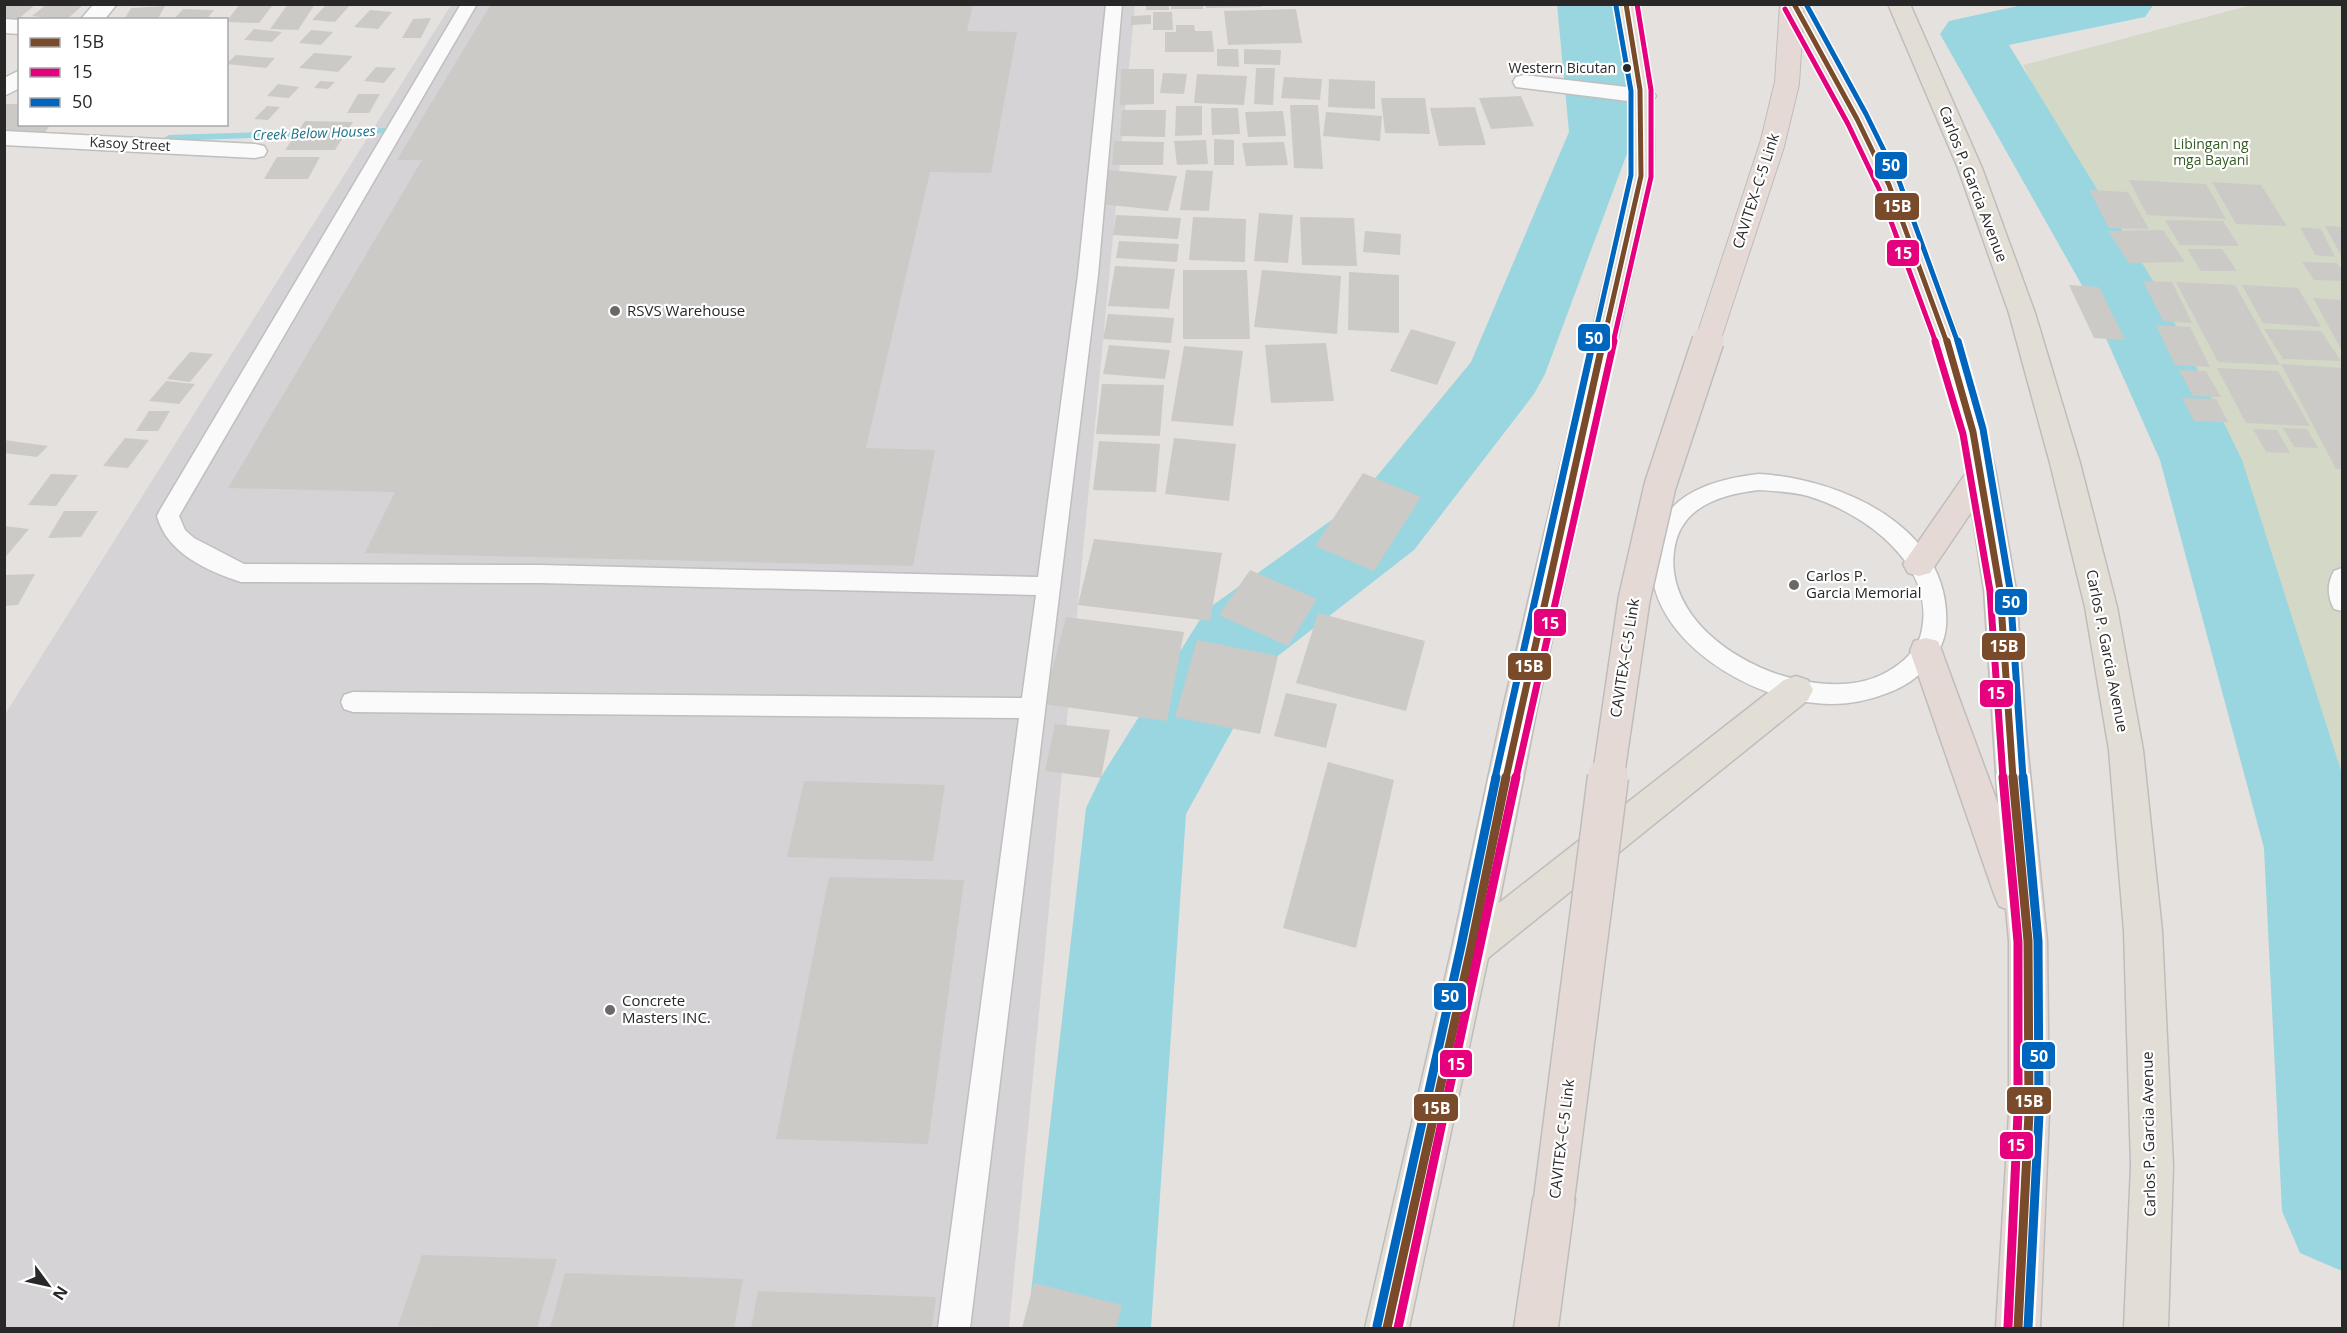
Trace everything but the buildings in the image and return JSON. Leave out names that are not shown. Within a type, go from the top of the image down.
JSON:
[{"type":"highway","points":[[1793,4],[1857,119],[1889,185],[1948,345],[1973,432],[2001,590],[2009,733],[2028,941],[2030,1113],[2018,1329]]},
{"type":"highway","name":"CAVITEX–C-5 Link","points":[[1536,1329],[1617,705],[1636,590],[1666,464],[1772,145],[1787,83],[1793,4]]},
{"type":"highway","points":[[1919,564],[1981,474]]},
{"type":"highway","points":[[1926,651],[2028,941]]},
{"type":"main road","points":[[1387,1329],[1472,948],[1520,708],[1641,176],[1644,96],[1637,47],[1626,4]]},
{"type":"main road","name":"Carlos P. Garcia Avenue","points":[[1899,4],[1970,168],[2022,313],[2065,463],[2101,607],[2126,750],[2143,931],[2152,1166],[2146,1329]]},
{"type":"main road","points":[[1472,948],[1796,690]]},
{"type":"street","points":[[93,18],[107,4]]},
{"type":"street","points":[[4,89],[18,78]]},
{"type":"street","points":[[1524,82],[1644,96]]},
{"type":"street","name":"Kasoy Street","points":[[4,138],[255,151]]},
{"type":"lane","points":[[469,4],[168,516],[169,526],[174,533],[196,551],[241,573],[552,574],[1048,586]]},
{"type":"lane","points":[[954,1329],[1088,275],[1114,4]]},
{"type":"lane","points":[[1784,483],[1833,495],[1877,520],[1897,536],[1919,564],[1931,586],[1935,609],[1934,631],[1926,651],[1914,666],[1896,679],[1875,688],[1833,693],[1796,690],[1770,683],[1725,660],[1704,644],[1675,609],[1661,572],[1661,555],[1671,522],[1697,499],[1736,484],[1784,483]]},
{"type":"lane","points":[[2343,577],[2340,594],[2343,602]]},
{"type":"lane","points":[[353,702],[1032,708]]},
{"type":"shaded area","points":[[451,5],[1135,5],[1009,1328],[5,1328],[4,716]]},
{"type":"green space","name":"Libingan ng mga Bayani","points":[[2252,5],[2342,5],[2342,992],[2315,779],[2232,500],[2023,65]]},
{"type":"waterway","points":[[1089,1328],[1136,808],[1238,636],[1384,527],[1506,374],[1602,132],[1587,4]]},
{"type":"waterway","points":[[2124,4],[1971,34],[2121,289],[2201,460],[2315,848],[2342,1211]]},
{"type":"waterway","name":"Creek Below Houses","points":[[169,138],[387,131]]},
{"type":"transit line","name":"15B","points":[[1387,1328],[1471,948],[1520,708],[1641,176],[1640,90],[1635,47],[1626,4]]},
{"type":"transit line","name":"15","points":[[1398,1328],[1481,950],[1530,710],[1651,177],[1651,90],[1646,47],[1637,4]]},
{"type":"transit line","name":"15B","points":[[1794,4],[1857,119],[1889,185],[1948,345],[1973,432],[1981,474],[2000,590],[2009,733],[2028,941],[2029,1113],[2018,1328]]},
{"type":"transit line","name":"50","points":[[1806,4],[1866,114],[1899,181],[1958,342],[1983,429],[1991,472],[2010,589],[2019,732],[2038,941],[2039,1114],[2028,1328]]},
{"type":"transit line","name":"50","points":[[1377,1326],[1461,946],[1510,706],[1631,175],[1631,91],[1616,6]]},
{"type":"transit line","name":"15","points":[[1785,9],[1848,124],[1879,189],[1938,348],[1963,434],[1971,476],[1990,591],[1999,734],[2018,942],[2018,1113],[2008,1327]]},
{"type":"place","name":"Western Bicutan","points":[[1627,68]]},
{"type":"place","name":"RSVS Warehouse","points":[[615,311]]},
{"type":"place","name":"Carlos P. Garcia Memorial","points":[[1794,585]]},
{"type":"place","name":"Concrete Masters INC.","points":[[610,1010]]}]
